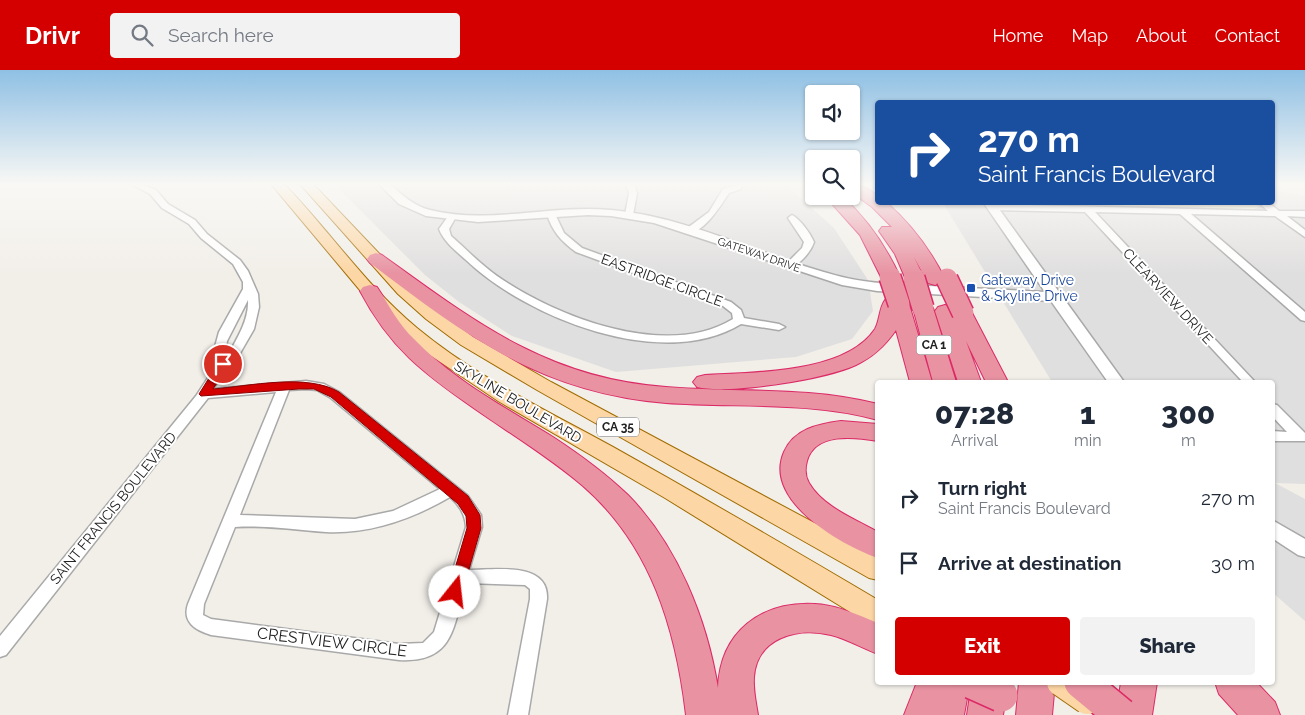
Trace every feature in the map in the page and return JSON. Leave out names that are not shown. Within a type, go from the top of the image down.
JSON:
[{"type":"highway","points":[[851,214],[864,228],[877,247],[919,380]]},
{"type":"highway","name":"CA 1","points":[[872,214],[887,230],[904,254],[914,278],[944,380]]},
{"type":"highway","points":[[890,214],[911,237],[941,279],[954,312],[996,380]]},
{"type":"highway","points":[[376,259],[463,322],[520,354],[566,375],[639,392],[689,397],[808,398],[848,404],[875,411]]},
{"type":"highway","points":[[370,291],[396,334],[420,356],[452,382],[593,479],[635,523],[660,562],[680,606],[695,658],[704,715]]},
{"type":"highway","points":[[520,354],[586,374],[636,382],[690,383],[788,376],[829,367],[865,350],[885,329],[895,304]]},
{"type":"highway","name":"CA 1","points":[[954,312],[970,380]]},
{"type":"highway","points":[[875,433],[842,429],[817,435],[797,450],[792,470],[798,488],[812,504],[875,544]]},
{"type":"highway","points":[[740,715],[735,682],[739,660],[749,642],[769,625],[795,618],[823,619],[844,624],[875,638]]},
{"type":"highway","points":[[922,715],[934,685]]},
{"type":"highway","points":[[946,715],[951,685]]},
{"type":"highway","points":[[1034,715],[1037,685]]},
{"type":"highway","points":[[1085,685],[1121,715]]},
{"type":"highway","points":[[1098,715],[1103,685]]},
{"type":"highway","points":[[1134,715],[1138,685]]},
{"type":"highway","points":[[1235,685],[1262,715]]},
{"type":"main road","name":"SKYLINE BOULEVARD","points":[[303,214],[370,291],[411,332],[469,374],[875,613]]},
{"type":"main road","name":"SKYLINE BOULEVARD","points":[[334,214],[426,310],[488,354],[875,568]]},
{"type":"main road","points":[[1065,685],[1109,715]]},
{"type":"main road","points":[[986,692],[1030,715]]},
{"type":"street","points":[[179,214],[192,222],[220,250],[237,262],[253,294],[254,307],[248,329],[235,352]]},
{"type":"street","name":"GATEWAY DRIVE","points":[[435,214],[452,218],[478,219],[550,214]]},
{"type":"street","name":"EASTRIDGE CIRCLE","points":[[452,218],[444,229],[447,238],[497,280],[534,302],[591,326],[635,336],[671,338],[704,335],[732,326],[739,320],[737,312],[727,304],[579,250],[561,238],[555,228],[551,214]]},
{"type":"street","name":"GATEWAY DRIVE","points":[[617,214],[656,220],[842,281],[878,287],[1054,297]]},
{"type":"street","points":[[689,231],[712,214]]},
{"type":"street","points":[[995,214],[1115,380]]},
{"type":"street","name":"CLEARVIEW DRIVE","points":[[1092,214],[1247,380]]},
{"type":"street","points":[[1184,214],[1305,318]]},
{"type":"street","points":[[1277,214],[1305,234]]},
{"type":"street","points":[[790,265],[807,250],[809,241],[807,234],[792,218]]},
{"type":"street","name":"SAINT FRANCIS BOULEVARD","points":[[0,649],[205,394],[221,359],[221,341],[245,296],[248,282]]},
{"type":"street","points":[[739,320],[779,327]]},
{"type":"street","name":"CRESTVIEW CIRCLE","points":[[205,394],[284,387],[314,386],[330,391],[467,505],[474,521],[472,534],[440,640],[436,645],[424,651],[399,652],[211,627],[198,622],[194,612],[284,387]]},
{"type":"street","points":[[1275,411],[1302,437]]},
{"type":"street","points":[[1275,436],[1302,437]]},
{"type":"street","points":[[229,522],[264,519],[328,525],[361,524],[405,514],[451,490]]},
{"type":"street","points":[[1275,530],[1305,549]]},
{"type":"street","points":[[460,576],[526,578],[533,580],[538,587],[538,604],[518,715]]},
{"type":"shaded area","points":[[364,214],[819,214],[834,228],[868,280],[873,311],[852,339],[796,357],[616,372],[512,336],[459,302],[425,275]]},
{"type":"shaded area","points":[[950,214],[1305,214],[1305,484],[1275,483],[1275,380],[1051,380]]},
{"type":"shaded area","points":[[1275,483],[1305,499],[1305,621],[1275,595]]},
{"type":"place","name":"Gateway Drive & Skyline Drive","points":[[971,288]]},
{"type":"route","points":[[223,364],[205,394],[299,385],[326,389],[335,394],[463,500],[473,515],[474,528],[455,592]]}]
